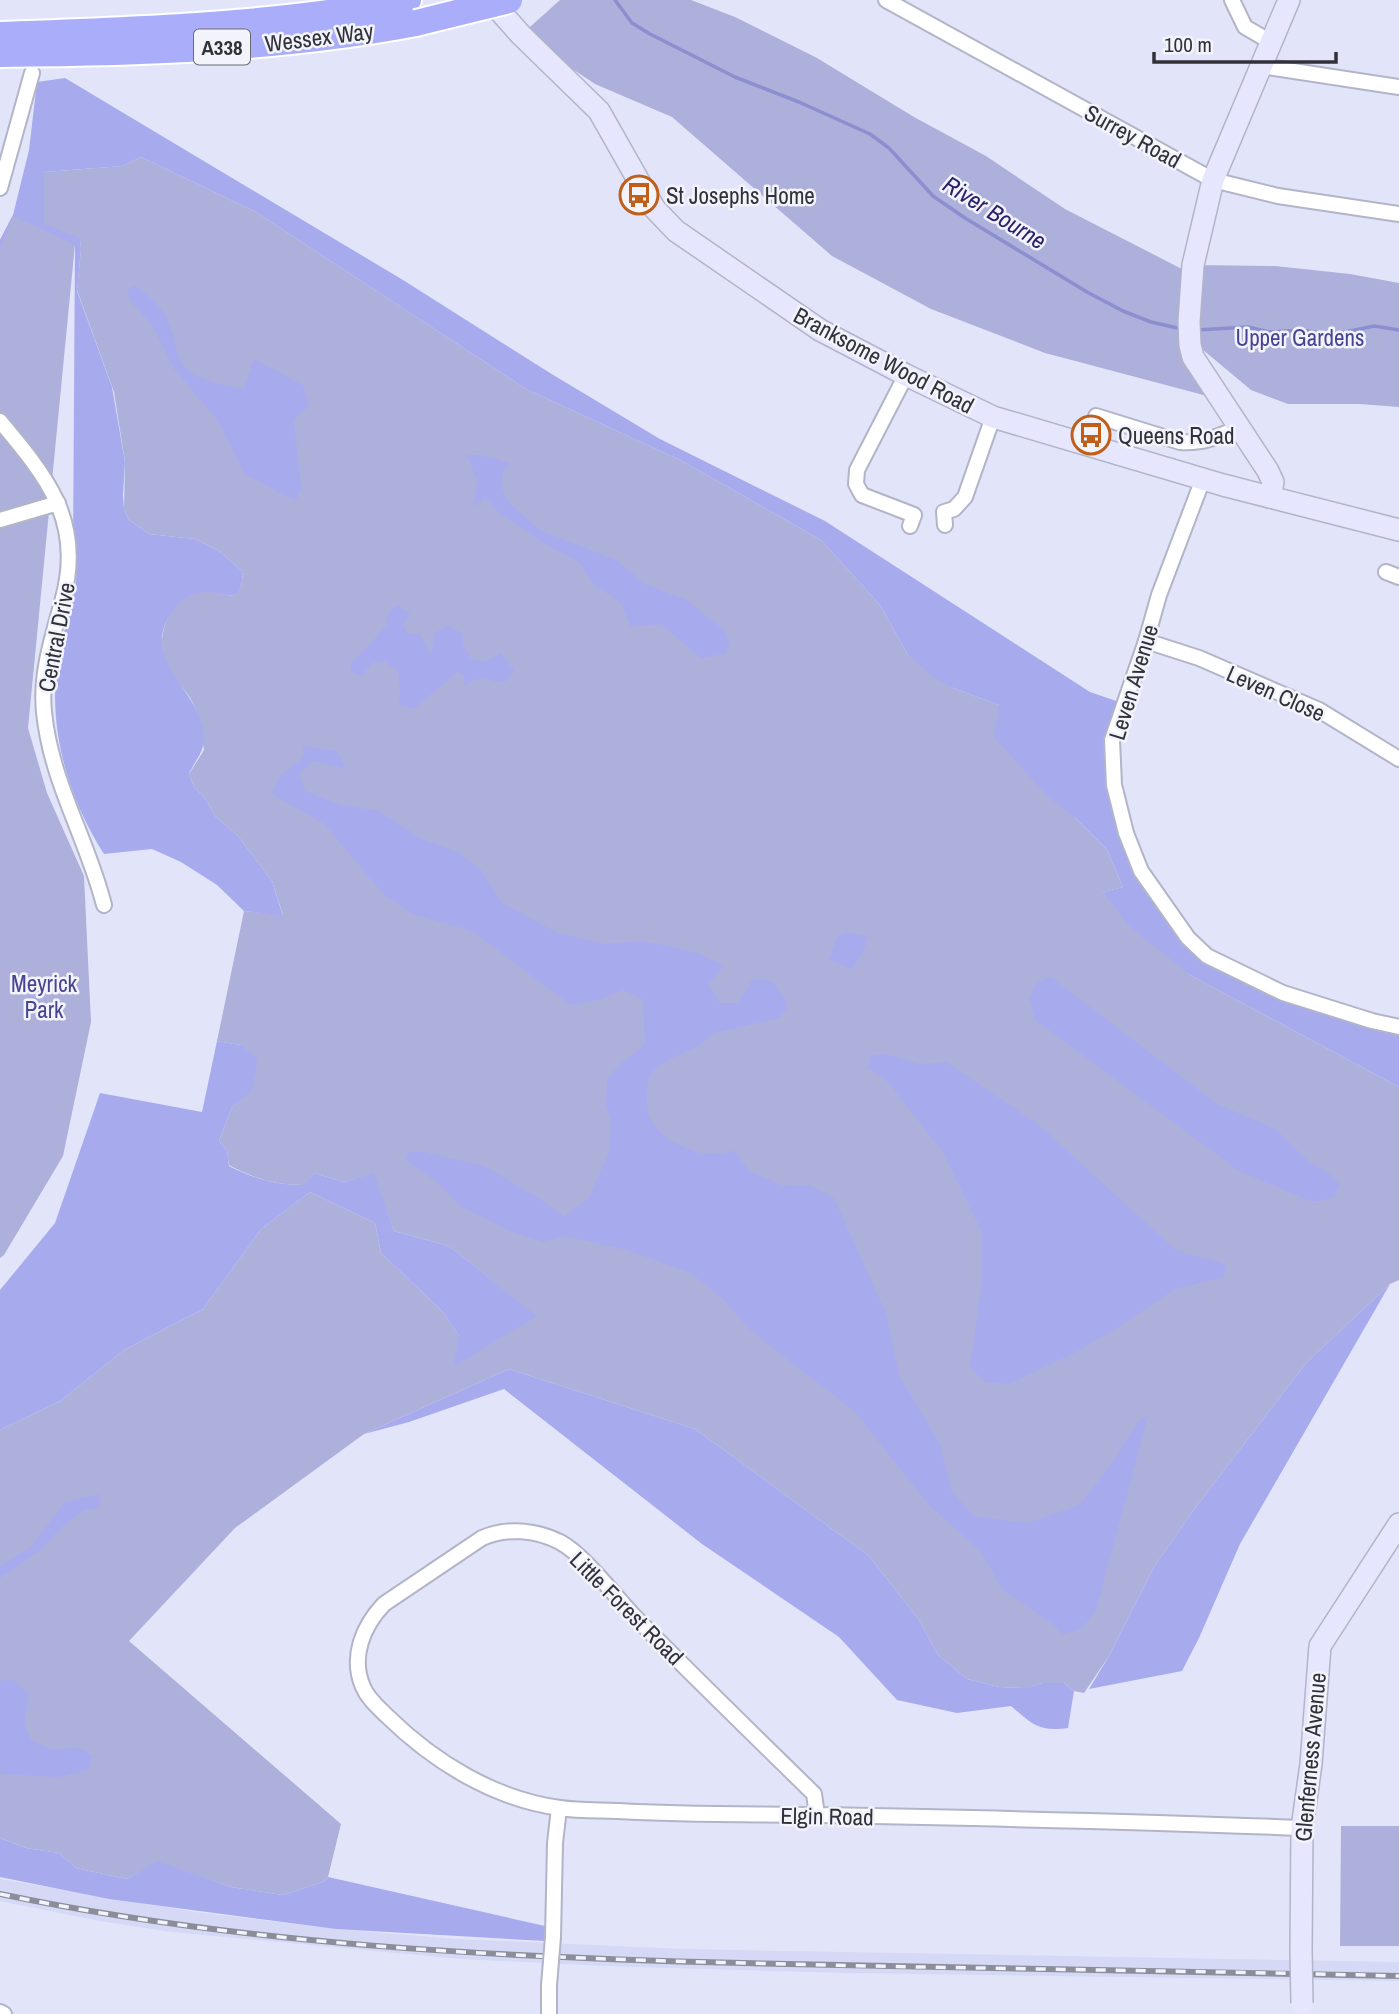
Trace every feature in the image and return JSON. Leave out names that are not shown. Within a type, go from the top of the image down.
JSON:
[{"type":"highway","name":"Wessex Way","points":[[0,54],[21,49],[244,46],[329,38],[412,12],[509,0]]},
{"type":"street","name":"Branksome Wood Road","points":[[490,0],[521,35],[599,111],[654,208],[677,231],[820,330],[993,417],[1203,479],[1399,530]]},
{"type":"street","name":"Surrey Road","points":[[886,0],[1213,180],[1278,196],[1399,214]]},
{"type":"street","points":[[1232,0],[1245,27],[1271,42]]},
{"type":"street","points":[[1270,497],[1273,482],[1268,471],[1193,357],[1189,329],[1193,265],[1213,180],[1289,0]]},
{"type":"street","points":[[0,188],[21,49]]},
{"type":"street","points":[[1261,66],[1399,87]]},
{"type":"street","points":[[1235,130],[1227,166],[1233,176],[1245,186]]},
{"type":"street","points":[[906,375],[857,470],[856,484],[862,495],[914,515],[910,526]]},
{"type":"street","points":[[1096,416],[1123,418],[1180,442],[1193,443],[1211,439],[1240,428]]},
{"type":"street","points":[[940,516],[954,509],[965,497],[993,417]]},
{"type":"street","name":"Central Drive","points":[[0,421],[40,470],[58,503],[67,534],[69,567],[44,677],[45,722],[48,747],[59,784],[89,857],[104,905]]},
{"type":"street","name":"Leven Avenue","points":[[1203,479],[1159,595],[1112,740],[1114,785],[1126,833],[1141,871],[1188,937],[1208,956],[1283,993],[1399,1027]]},
{"type":"street","points":[[0,520],[58,503]]},
{"type":"street","name":"Leven Close","points":[[1146,641],[1199,658],[1319,710],[1399,759]]},
{"type":"street","name":"Glenferness Avenue","points":[[1302,2009],[1302,1828],[1311,1764],[1320,1646],[1399,1524]]},
{"type":"street","name":"Little Forest Road","points":[[559,1808],[514,1796],[470,1779],[412,1740],[368,1696],[360,1678],[358,1656],[363,1634],[373,1615],[384,1604],[493,1533],[534,1533],[572,1550],[636,1618],[814,1794],[817,1815]]},
{"type":"street","points":[[549,2014],[555,1843],[559,1808]]},
{"type":"street","name":"Elgin Road","points":[[559,1808],[673,1815],[1155,1821],[1302,1828]]},
{"type":"shaded area","points":[[65,78],[403,280],[660,439],[825,521],[1090,692],[1125,704],[1112,740],[1126,833],[1188,938],[1227,966],[1399,1027],[1399,1087],[1190,975],[1130,927],[1103,892],[1123,887],[1107,850],[1075,818],[1048,797],[994,737],[999,705],[953,688],[933,677],[908,655],[880,605],[821,540],[682,461],[526,389],[256,212],[141,157],[123,166],[44,172],[44,224],[80,238],[77,291],[112,387],[125,462],[124,509],[129,520],[149,534],[195,539],[219,551],[242,571],[241,585],[233,596],[202,593],[181,602],[165,626],[162,642],[165,657],[198,714],[203,729],[202,748],[189,774],[194,787],[204,797],[216,817],[238,836],[272,881],[283,916],[244,911],[217,885],[181,862],[152,849],[104,854],[71,786],[63,761],[55,711],[58,660],[76,578],[73,550],[75,245],[13,216],[0,249],[0,240],[13,215],[29,150],[37,82]]},
{"type":"shaded area","points":[[136,286],[164,312],[180,358],[187,369],[198,377],[244,389],[254,359],[303,385],[309,406],[294,420],[301,488],[296,500],[244,473],[218,421],[174,369],[152,325],[132,303],[127,289]]},
{"type":"shaded area","points":[[467,455],[480,455],[510,463],[503,472],[501,485],[508,502],[540,530],[616,560],[646,585],[686,599],[726,632],[730,643],[725,654],[701,658],[661,624],[631,627],[621,603],[593,584],[579,562],[545,544],[500,514],[485,497],[474,507],[477,480]]},
{"type":"shaded area","points":[[397,605],[410,613],[403,624],[407,633],[420,634],[431,656],[435,633],[448,625],[463,634],[463,645],[471,659],[486,660],[500,653],[514,670],[505,682],[483,677],[464,685],[464,675],[457,672],[414,709],[399,705],[398,671],[385,661],[373,663],[362,676],[350,672],[352,661],[386,625],[389,612]]},
{"type":"shaded area","points":[[303,746],[337,751],[346,769],[314,761],[299,773],[305,791],[341,805],[379,811],[422,839],[458,852],[481,870],[502,903],[556,932],[603,944],[645,941],[698,953],[724,966],[708,984],[720,1003],[738,1003],[753,979],[772,981],[784,997],[787,1008],[779,1018],[713,1033],[699,1045],[664,1062],[650,1077],[648,1085],[647,1108],[651,1119],[665,1136],[685,1147],[707,1154],[735,1151],[749,1171],[784,1186],[809,1185],[834,1198],[886,1313],[899,1375],[940,1444],[952,1492],[974,1516],[1028,1523],[1079,1505],[1112,1463],[1139,1420],[1148,1416],[1096,1610],[1086,1624],[1062,1634],[1055,1626],[1002,1589],[981,1552],[929,1505],[854,1411],[751,1331],[722,1298],[689,1272],[623,1249],[564,1236],[543,1242],[512,1232],[460,1206],[436,1181],[406,1160],[408,1152],[425,1152],[484,1166],[564,1216],[589,1198],[610,1149],[611,1124],[606,1105],[607,1081],[618,1066],[645,1044],[643,1000],[623,990],[598,1000],[571,1005],[472,931],[413,914],[384,895],[324,824],[272,794],[279,777],[303,757]]},
{"type":"shaded area","points":[[847,932],[868,936],[863,952],[852,969],[829,960],[838,935]]},
{"type":"shaded area","points":[[1051,977],[1217,1104],[1276,1129],[1306,1159],[1331,1175],[1340,1185],[1335,1196],[1322,1201],[1310,1201],[1239,1171],[1035,1020],[1029,998],[1037,982]]},
{"type":"shaded area","points":[[217,1041],[241,1045],[257,1058],[251,1092],[232,1107],[219,1141],[227,1151],[229,1166],[265,1180],[294,1185],[304,1185],[314,1173],[344,1182],[374,1173],[394,1231],[449,1246],[537,1316],[453,1367],[459,1336],[443,1312],[381,1253],[375,1223],[310,1192],[261,1229],[203,1309],[124,1350],[60,1401],[0,1430],[0,1290],[55,1223],[100,1093],[202,1112]]},
{"type":"shaded area","points":[[886,1054],[919,1064],[946,1062],[1038,1124],[1176,1250],[1225,1264],[1224,1277],[1175,1289],[1076,1352],[1009,1384],[985,1382],[970,1367],[982,1282],[981,1230],[944,1154],[888,1082],[867,1068],[870,1055]]},
{"type":"shaded area","points":[[1390,1284],[1240,1544],[1182,1671],[1089,1689],[1109,1656],[1154,1567],[1193,1511],[1306,1363]]},
{"type":"shaded area","points":[[509,1369],[695,1429],[869,1556],[919,1620],[938,1655],[967,1679],[999,1687],[1024,1688],[1043,1683],[1064,1683],[1074,1691],[1068,1728],[1042,1728],[1011,1706],[957,1713],[897,1700],[839,1637],[702,1544],[504,1389],[409,1422],[364,1434]]},
{"type":"shaded area","points":[[100,1494],[99,1508],[83,1510],[38,1552],[0,1578],[0,1566],[31,1547],[65,1502]]},
{"type":"shaded area","points":[[12,1679],[28,1692],[25,1720],[30,1739],[50,1749],[80,1748],[92,1755],[89,1770],[59,1777],[0,1774],[0,1681]]},
{"type":"shaded area","points":[[0,1838],[26,1848],[59,1853],[76,1868],[127,1879],[157,1861],[231,1887],[283,1895],[323,1882],[328,1877],[545,1926],[545,1941],[336,1929],[109,1899],[0,1877]]},
{"type":"shaded area","points":[[0,1879],[196,1912],[336,1929],[456,1939],[685,1949],[1399,1962],[1399,1981],[843,1973],[460,1959],[171,1932],[105,1922],[0,1901]]},
{"type":"green space","name":"Upper Gardens","points":[[560,0],[691,0],[735,17],[817,58],[914,117],[986,156],[1065,209],[1180,268],[1193,265],[1275,266],[1350,274],[1399,283],[1399,407],[1288,404],[1251,390],[1202,349],[1190,345],[1211,397],[1045,353],[931,309],[832,256],[672,117],[595,84],[521,35]]},
{"type":"green space","points":[[141,157],[256,212],[526,389],[682,461],[821,540],[880,605],[908,655],[953,688],[999,705],[1075,818],[1107,850],[1123,887],[1103,892],[1190,975],[1399,1087],[1399,1280],[1390,1284],[1306,1363],[1193,1511],[1154,1567],[1109,1656],[1084,1693],[1074,1691],[1064,1683],[1043,1683],[1025,1688],[999,1687],[967,1679],[938,1655],[919,1620],[869,1556],[695,1429],[509,1369],[364,1434],[235,1528],[129,1641],[341,1824],[328,1877],[323,1882],[283,1895],[231,1887],[157,1862],[127,1879],[76,1868],[59,1853],[26,1848],[0,1838],[0,1430],[60,1401],[124,1350],[203,1309],[261,1229],[310,1192],[375,1223],[381,1253],[443,1312],[459,1336],[536,1316],[449,1246],[394,1231],[373,1174],[344,1182],[314,1173],[305,1185],[284,1184],[248,1174],[229,1165],[227,1151],[219,1141],[232,1107],[250,1092],[241,1045],[217,1041],[244,911],[283,915],[272,881],[238,836],[216,817],[204,797],[194,787],[189,774],[204,750],[199,720],[190,697],[166,664],[162,637],[169,616],[183,599],[202,591],[233,596],[241,585],[242,571],[219,551],[195,539],[149,534],[129,520],[124,509],[125,462],[114,392],[77,290],[80,239],[44,225],[44,172],[123,166]]},
{"type":"green space","name":"Meyrick Park","points":[[13,215],[75,244],[28,728],[47,793],[84,876],[91,1022],[63,1156],[0,1258],[0,240]]},
{"type":"green space","points":[[1341,1826],[1399,1826],[1399,1946],[1340,1946]]},
{"type":"waterway","name":"River Bourne","points":[[615,0],[632,23],[650,34],[735,77],[870,134],[889,148],[933,196],[1087,292],[1151,322],[1182,329]]},
{"type":"waterway","name":"River Bourne","points":[[1197,330],[1248,327],[1269,332],[1302,330],[1331,335],[1374,326],[1399,330]]},
{"type":"railway","points":[[0,1894],[92,1911],[277,1937],[463,1952],[743,1963],[1399,1976]]},
{"type":"place","name":"St Josephs Home","points":[[639,195]]},
{"type":"place","name":"Queens Road","points":[[1091,435]]}]
